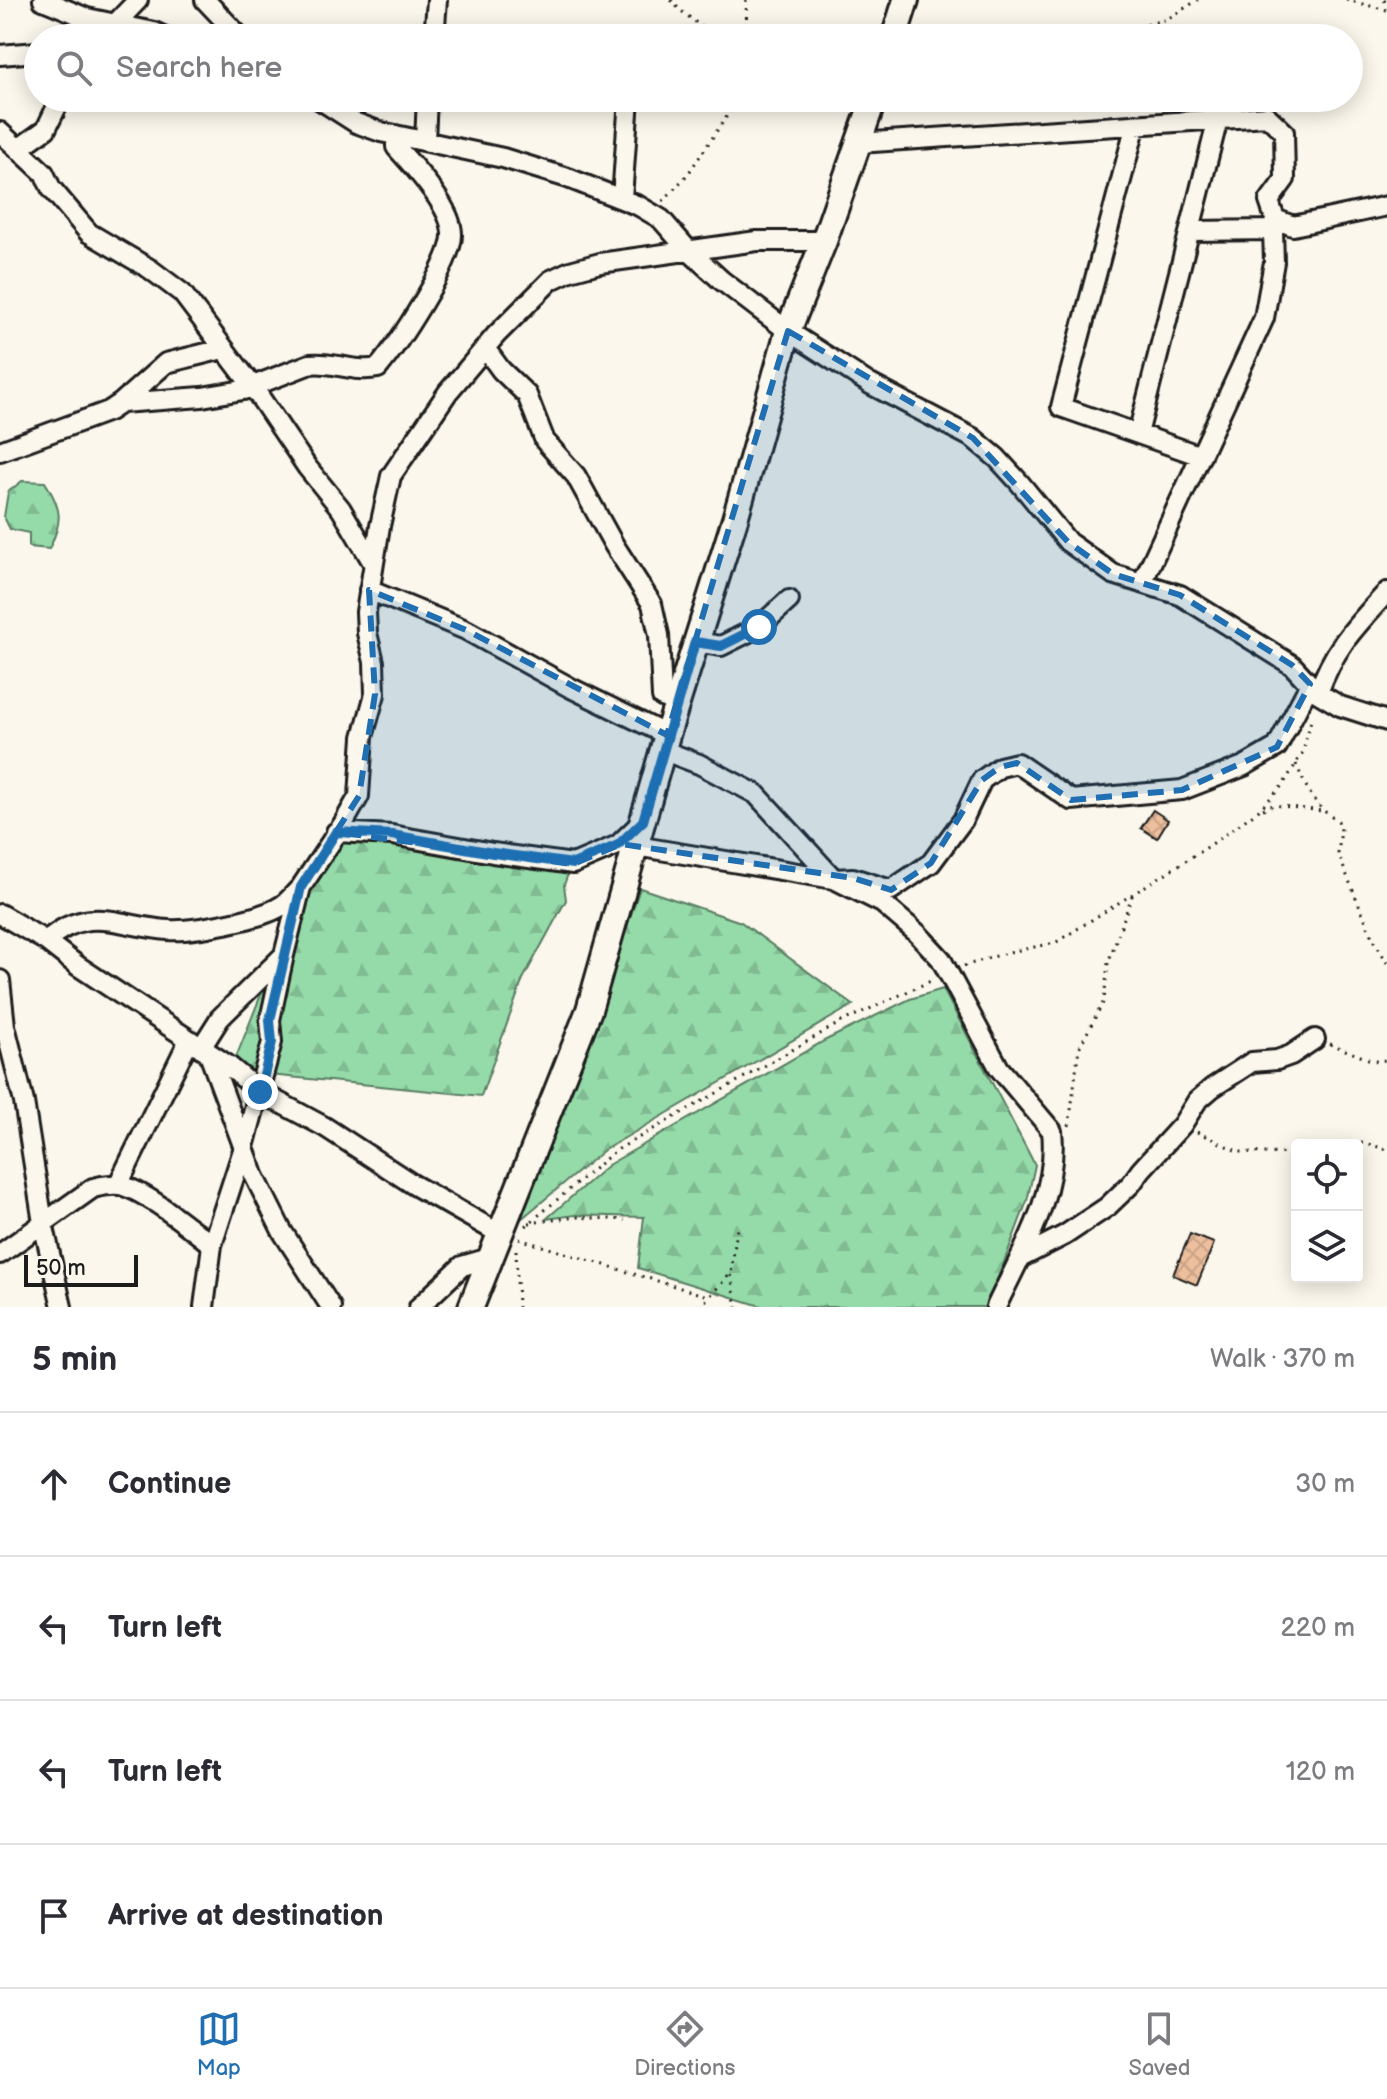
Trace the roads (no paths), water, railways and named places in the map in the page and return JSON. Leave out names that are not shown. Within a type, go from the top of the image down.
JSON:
[{"type":"street","points":[[43,0],[87,18],[115,24],[138,0]]},
{"type":"street","points":[[205,0],[228,24]]},
{"type":"street","points":[[435,24],[437,0]]},
{"type":"street","points":[[898,24],[906,0]]},
{"type":"street","points":[[81,24],[87,18]]},
{"type":"street","points":[[0,55],[24,53]]},
{"type":"street","points":[[18,149],[46,129],[54,112]]},
{"type":"street","points":[[339,112],[356,123],[396,135],[503,158],[568,178],[622,199],[661,219],[688,250],[788,331],[870,384],[973,438],[1019,482],[1068,542],[1113,574],[1175,592],[1292,665],[1314,688],[1340,706],[1387,721]]},
{"type":"street","points":[[425,141],[426,112]]},
{"type":"street","points":[[622,199],[628,112]]},
{"type":"street","points":[[471,1307],[589,1010],[664,742],[735,519],[788,331],[824,241],[869,112]]},
{"type":"street","points":[[858,143],[1267,116],[1284,132],[1285,179],[1269,201],[1274,225],[1274,262],[1264,318],[1142,583]]},
{"type":"street","points":[[1138,434],[1218,119]]},
{"type":"street","points":[[1136,124],[1061,407],[1201,456]]},
{"type":"street","points":[[0,132],[44,173],[51,188],[89,233],[158,273],[182,293],[253,387],[307,467],[341,509],[373,563]]},
{"type":"street","points":[[121,403],[202,397],[253,387],[321,362],[365,370],[378,368],[405,330],[443,264],[453,235],[448,216],[424,178],[396,147],[396,135]]},
{"type":"street","points":[[1190,231],[1293,226],[1387,206]]},
{"type":"street","points":[[46,941],[68,926],[103,918],[171,931],[257,916],[281,906],[301,887],[359,796],[363,737],[375,694],[374,662],[367,633],[369,590],[391,476],[448,392],[485,348],[551,280],[600,263],[688,250],[757,241],[824,241]]},
{"type":"street","points":[[485,348],[501,370],[527,395],[545,441],[576,476],[614,545],[652,604],[659,635],[662,697],[677,703]]},
{"type":"street","points":[[0,451],[109,411],[166,363],[223,349]]},
{"type":"street","points":[[369,590],[466,630],[756,794],[834,879],[882,903],[941,959],[999,1068],[1052,1131],[1054,1145],[1041,1213],[996,1307]]},
{"type":"street","points":[[636,846],[834,879],[853,878],[891,890],[931,863],[963,820],[982,780],[1000,767],[1017,763],[1071,800],[1182,790],[1244,766],[1277,747],[1348,635],[1387,592]]},
{"type":"street","points":[[695,642],[721,646],[759,627],[789,600]]},
{"type":"street","points":[[336,832],[392,835],[573,864],[618,845],[643,821]]},
{"type":"street","points":[[204,1307],[212,1245],[244,1147],[272,1042],[270,1020],[301,887]]},
{"type":"street","points":[[0,914],[46,941],[260,1092],[325,1127],[414,1185],[497,1246]]},
{"type":"street","points":[[118,1185],[220,1018],[284,955]]},
{"type":"street","points":[[0,980],[5,1026],[24,1102],[43,1223],[62,1307]]},
{"type":"street","points":[[1022,1257],[1065,1235],[1107,1207],[1173,1135],[1197,1101],[1226,1078],[1252,1062],[1277,1060],[1291,1055],[1315,1039]]},
{"type":"street","points":[[200,1047],[254,1175],[282,1231],[331,1307]]},
{"type":"street","points":[[0,1254],[93,1188],[118,1185],[179,1219],[212,1245]]},
{"type":"street","points":[[419,1307],[462,1266],[497,1246]]}]
